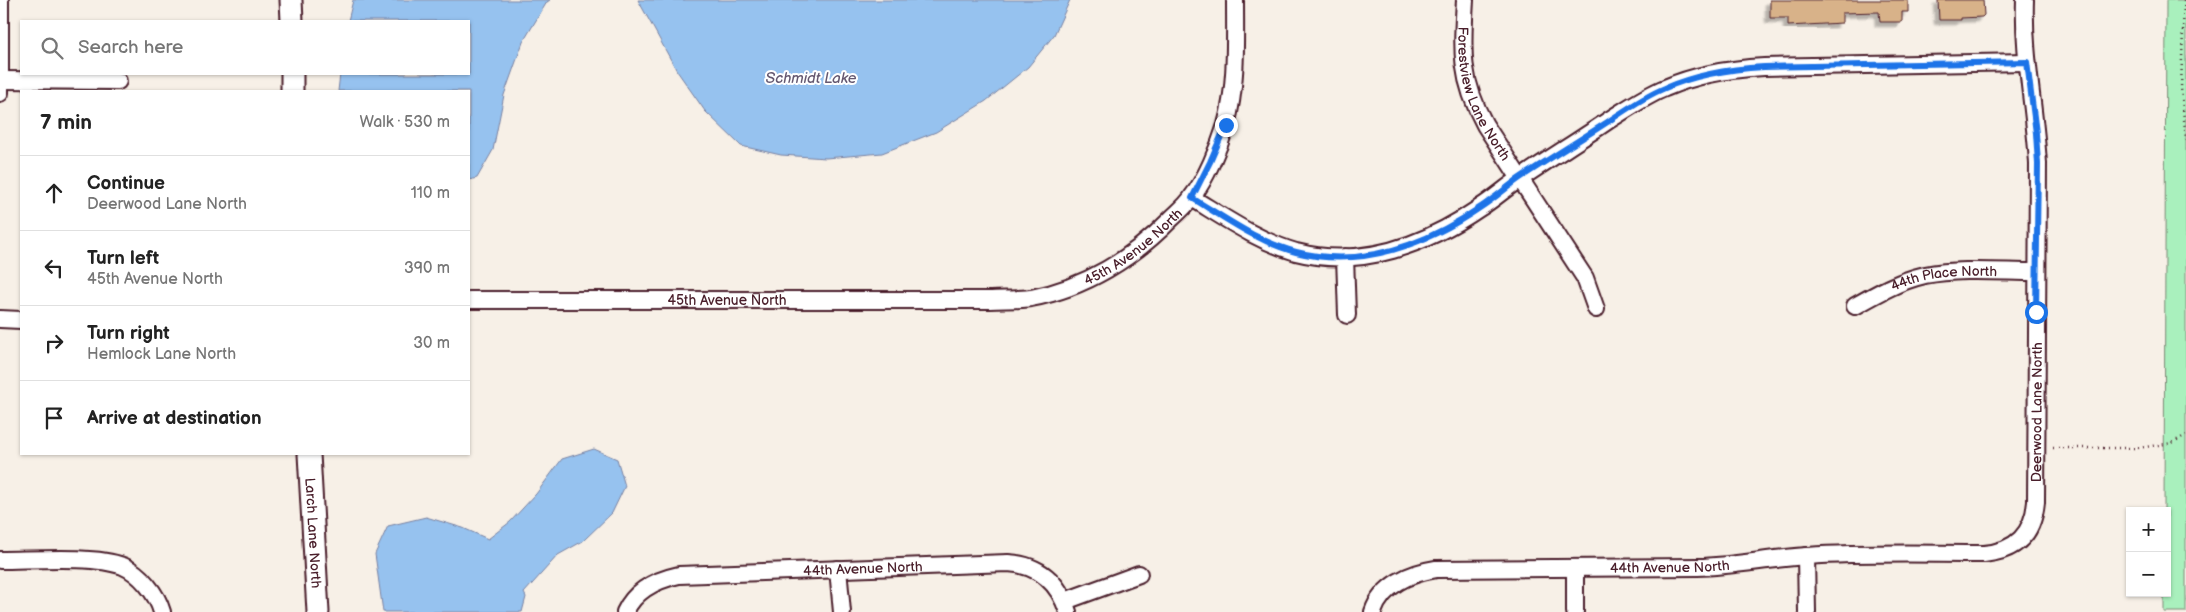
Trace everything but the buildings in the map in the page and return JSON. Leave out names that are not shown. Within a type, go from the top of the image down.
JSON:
[{"type":"street","points":[[0,0],[0,93]]},
{"type":"street","points":[[292,0],[292,20]]},
{"type":"street","points":[[1192,198],[1226,125],[1232,92],[1234,66],[1235,0]]},
{"type":"street","name":"Forestview Lane North","points":[[1465,0],[1462,53],[1465,77],[1473,103],[1484,125],[1585,278],[1596,309]]},
{"type":"street","name":"Deerwood Lane North","points":[[1984,554],[2010,548],[2021,539],[2035,515],[2036,502],[2038,164],[2027,62],[2025,0]]},
{"type":"street","name":"45th Avenue North","points":[[470,300],[989,300],[1031,298],[1068,287],[1104,273],[1135,252],[1192,198],[1265,240],[1297,252],[1346,257],[1366,256],[1424,240],[1482,207],[1519,179],[1641,100],[1663,88],[1696,77],[1730,69],[1764,67],[2027,62]]},
{"type":"street","points":[[292,75],[292,90]]},
{"type":"street","points":[[0,80],[118,81]]},
{"type":"street","points":[[1346,257],[1347,316]]},
{"type":"street","name":"44th Place North","points":[[1855,306],[1901,282],[1926,275],[1953,272],[2037,272]]},
{"type":"street","points":[[0,319],[20,320]]},
{"type":"street","name":"Larch Lane North","points":[[309,455],[318,612]]},
{"type":"street","name":"44th Avenue North","points":[[1373,612],[1386,592],[1400,580],[1418,572],[1436,569],[1725,567],[1806,556],[1866,553],[1984,554]]},
{"type":"street","points":[[1806,556],[1807,612]]},
{"type":"street","points":[[0,560],[91,560],[110,562],[125,567],[140,578],[153,592],[162,612]]},
{"type":"street","name":"44th Avenue North","points":[[624,612],[638,594],[651,584],[679,575],[1022,564],[1038,570],[1052,581],[1066,606]]},
{"type":"street","points":[[1575,568],[1575,612]]},
{"type":"street","points":[[838,569],[842,612]]},
{"type":"street","points":[[1066,606],[1139,574]]},
{"type":"path","points":[[2184,0],[2181,88],[2186,140]]},
{"type":"path","points":[[2035,448],[2138,448],[2172,443],[2186,435]]},
{"type":"green space","points":[[2166,0],[2186,0],[2186,612],[2164,612],[2164,597],[2171,597],[2171,507],[2164,507]]},
{"type":"water","points":[[353,0],[550,0],[523,42],[504,95],[493,150],[477,178],[470,180],[470,90],[338,90],[340,75],[470,75],[470,20],[348,20]]},
{"type":"water","name":"Schmidt Lake","points":[[638,0],[1070,0],[1054,35],[1028,67],[986,101],[936,132],[882,153],[826,158],[781,155],[741,146],[705,111],[677,71]]},
{"type":"water","points":[[594,449],[617,459],[625,486],[612,513],[583,541],[558,555],[524,593],[526,597],[522,612],[383,612],[375,554],[388,526],[426,517],[463,528],[488,539],[510,522],[536,494],[562,459]]},
{"type":"route","points":[[1226,125],[1192,198],[1265,240],[1297,252],[1327,256],[1366,256],[1424,240],[1454,225],[1519,179],[1641,100],[1663,88],[1696,77],[1730,69],[1764,67],[2027,62],[2038,164],[2036,312]]}]
